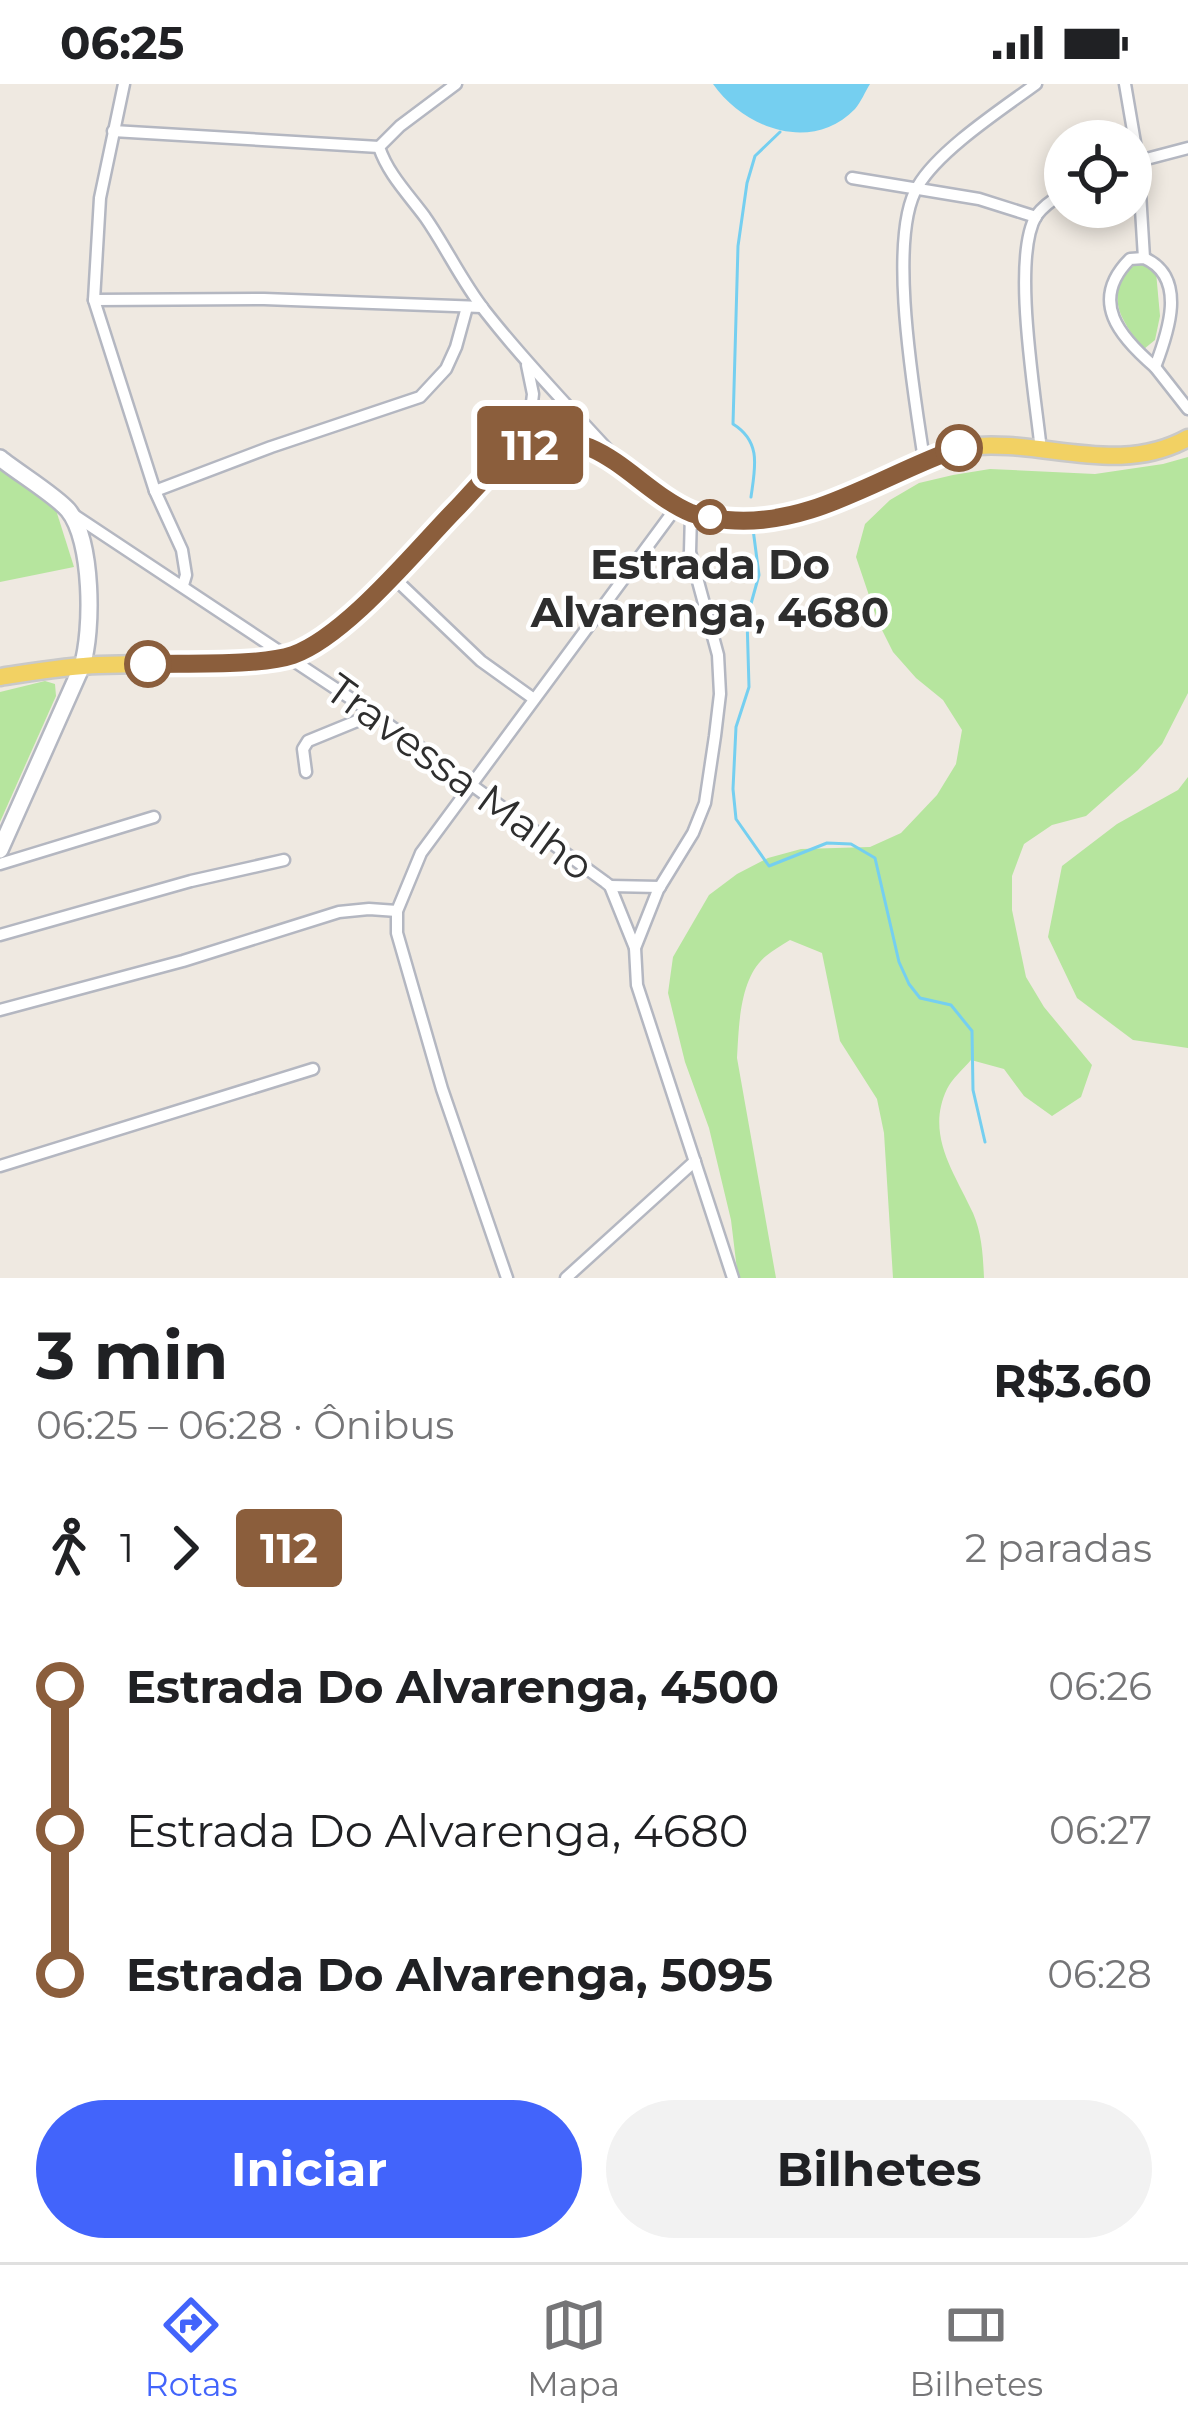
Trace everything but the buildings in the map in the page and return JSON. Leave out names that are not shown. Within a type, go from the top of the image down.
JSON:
[{"type":"main road","points":[[0,677],[82,666],[289,657],[322,639],[392,576],[502,462],[527,446],[564,440],[603,452],[685,509],[731,520],[810,512],[960,447],[993,445],[1102,458],[1138,456],[1188,438]]},
{"type":"street","points":[[124,84],[100,199],[94,301],[155,491],[182,550],[183,585]]},
{"type":"street","points":[[112,131],[379,147],[456,84]]},
{"type":"street","points":[[924,460],[904,309],[906,220],[915,189],[965,137],[1036,84]]},
{"type":"street","points":[[1125,84],[1130,120]]},
{"type":"street","points":[[379,147],[398,184],[423,214],[482,307],[620,463]]},
{"type":"street","points":[[1152,158],[1188,148]]},
{"type":"street","points":[[852,178],[979,199],[1036,217]]},
{"type":"street","points":[[1041,451],[1025,284],[1036,217],[1044,210]]},
{"type":"street","points":[[1141,228],[1144,258]]},
{"type":"street","points":[[1155,367],[1170,322],[1172,293],[1156,263],[1130,259],[1113,282],[1110,310],[1121,333],[1188,409]]},
{"type":"street","points":[[1172,293],[1188,290]]},
{"type":"street","points":[[94,301],[264,299],[482,307]]},
{"type":"street","points":[[155,491],[420,397],[446,369],[466,307]]},
{"type":"street","points":[[526,362],[533,394],[527,446]]},
{"type":"street","points":[[0,458],[68,511],[79,532],[88,578],[90,637],[82,666],[0,850]]},
{"type":"street","points":[[507,1278],[442,1089],[397,933],[397,910],[421,854],[471,784],[685,509]]},
{"type":"street","points":[[635,948],[660,887],[705,803],[719,694],[718,655],[690,552],[685,509]]},
{"type":"street","name":"Travessa Malho","points":[[68,511],[374,714],[610,886],[635,948],[637,985],[733,1278]]},
{"type":"street","points":[[392,576],[481,661],[534,699]]},
{"type":"street","points":[[306,772],[303,749],[308,741],[374,714]]},
{"type":"street","points":[[0,864],[154,818]]},
{"type":"street","points":[[0,935],[284,860]]},
{"type":"street","name":"Travessa Malho","points":[[610,886],[660,887]]},
{"type":"street","points":[[0,1010],[183,961],[339,912],[397,910]]},
{"type":"street","points":[[0,1166],[313,1069]]},
{"type":"street","points":[[566,1278],[695,1161]]},
{"type":"green space","points":[[1140,260],[1156,272],[1160,316],[1155,340],[1144,349],[1118,304],[1121,283]]},
{"type":"green space","points":[[1188,457],[1188,693],[1162,744],[1138,770],[1086,816],[1052,825],[1024,844],[1012,876],[1012,910],[1026,977],[1044,1007],[1092,1065],[1081,1097],[1052,1116],[1024,1096],[1004,1069],[971,1060],[949,1085],[941,1106],[941,1138],[976,1221],[984,1278],[893,1278],[884,1133],[877,1099],[840,1041],[822,953],[790,940],[757,965],[742,1004],[737,1058],[776,1278],[738,1278],[731,1220],[709,1128],[685,1062],[668,993],[673,957],[709,895],[737,874],[768,858],[801,849],[870,847],[901,833],[937,795],[956,764],[962,730],[943,700],[893,652],[878,622],[856,557],[865,524],[890,500],[919,483],[953,475],[990,469],[1095,474]]},
{"type":"green space","points":[[0,465],[56,510],[74,567],[0,582]]},
{"type":"green space","points":[[45,681],[55,684],[56,696],[0,822],[0,692]]},
{"type":"green space","points":[[1188,777],[1188,1048],[1133,1040],[1077,998],[1048,937],[1062,866],[1117,824],[1178,790]]},
{"type":"water","points":[[713,84],[870,84],[855,109],[838,123],[799,132],[779,130],[742,113]]},
{"type":"waterway","points":[[751,497],[752,447],[733,424],[738,246],[755,156],[780,132]]},
{"type":"waterway","points":[[753,529],[759,575],[747,618],[749,687],[736,727],[736,819],[769,866],[827,843],[851,844],[875,858],[899,962],[909,984],[920,998],[951,1005],[972,1031],[973,1090],[985,1142]]},
{"type":"bus line","name":"112","points":[[148,664],[289,657],[322,639],[392,576],[502,462],[527,446],[564,440],[603,452],[692,513],[731,520],[810,512],[959,448]]},
{"type":"place","name":"Estrada Do Alvarenga, 4680","points":[[710,517]]}]
